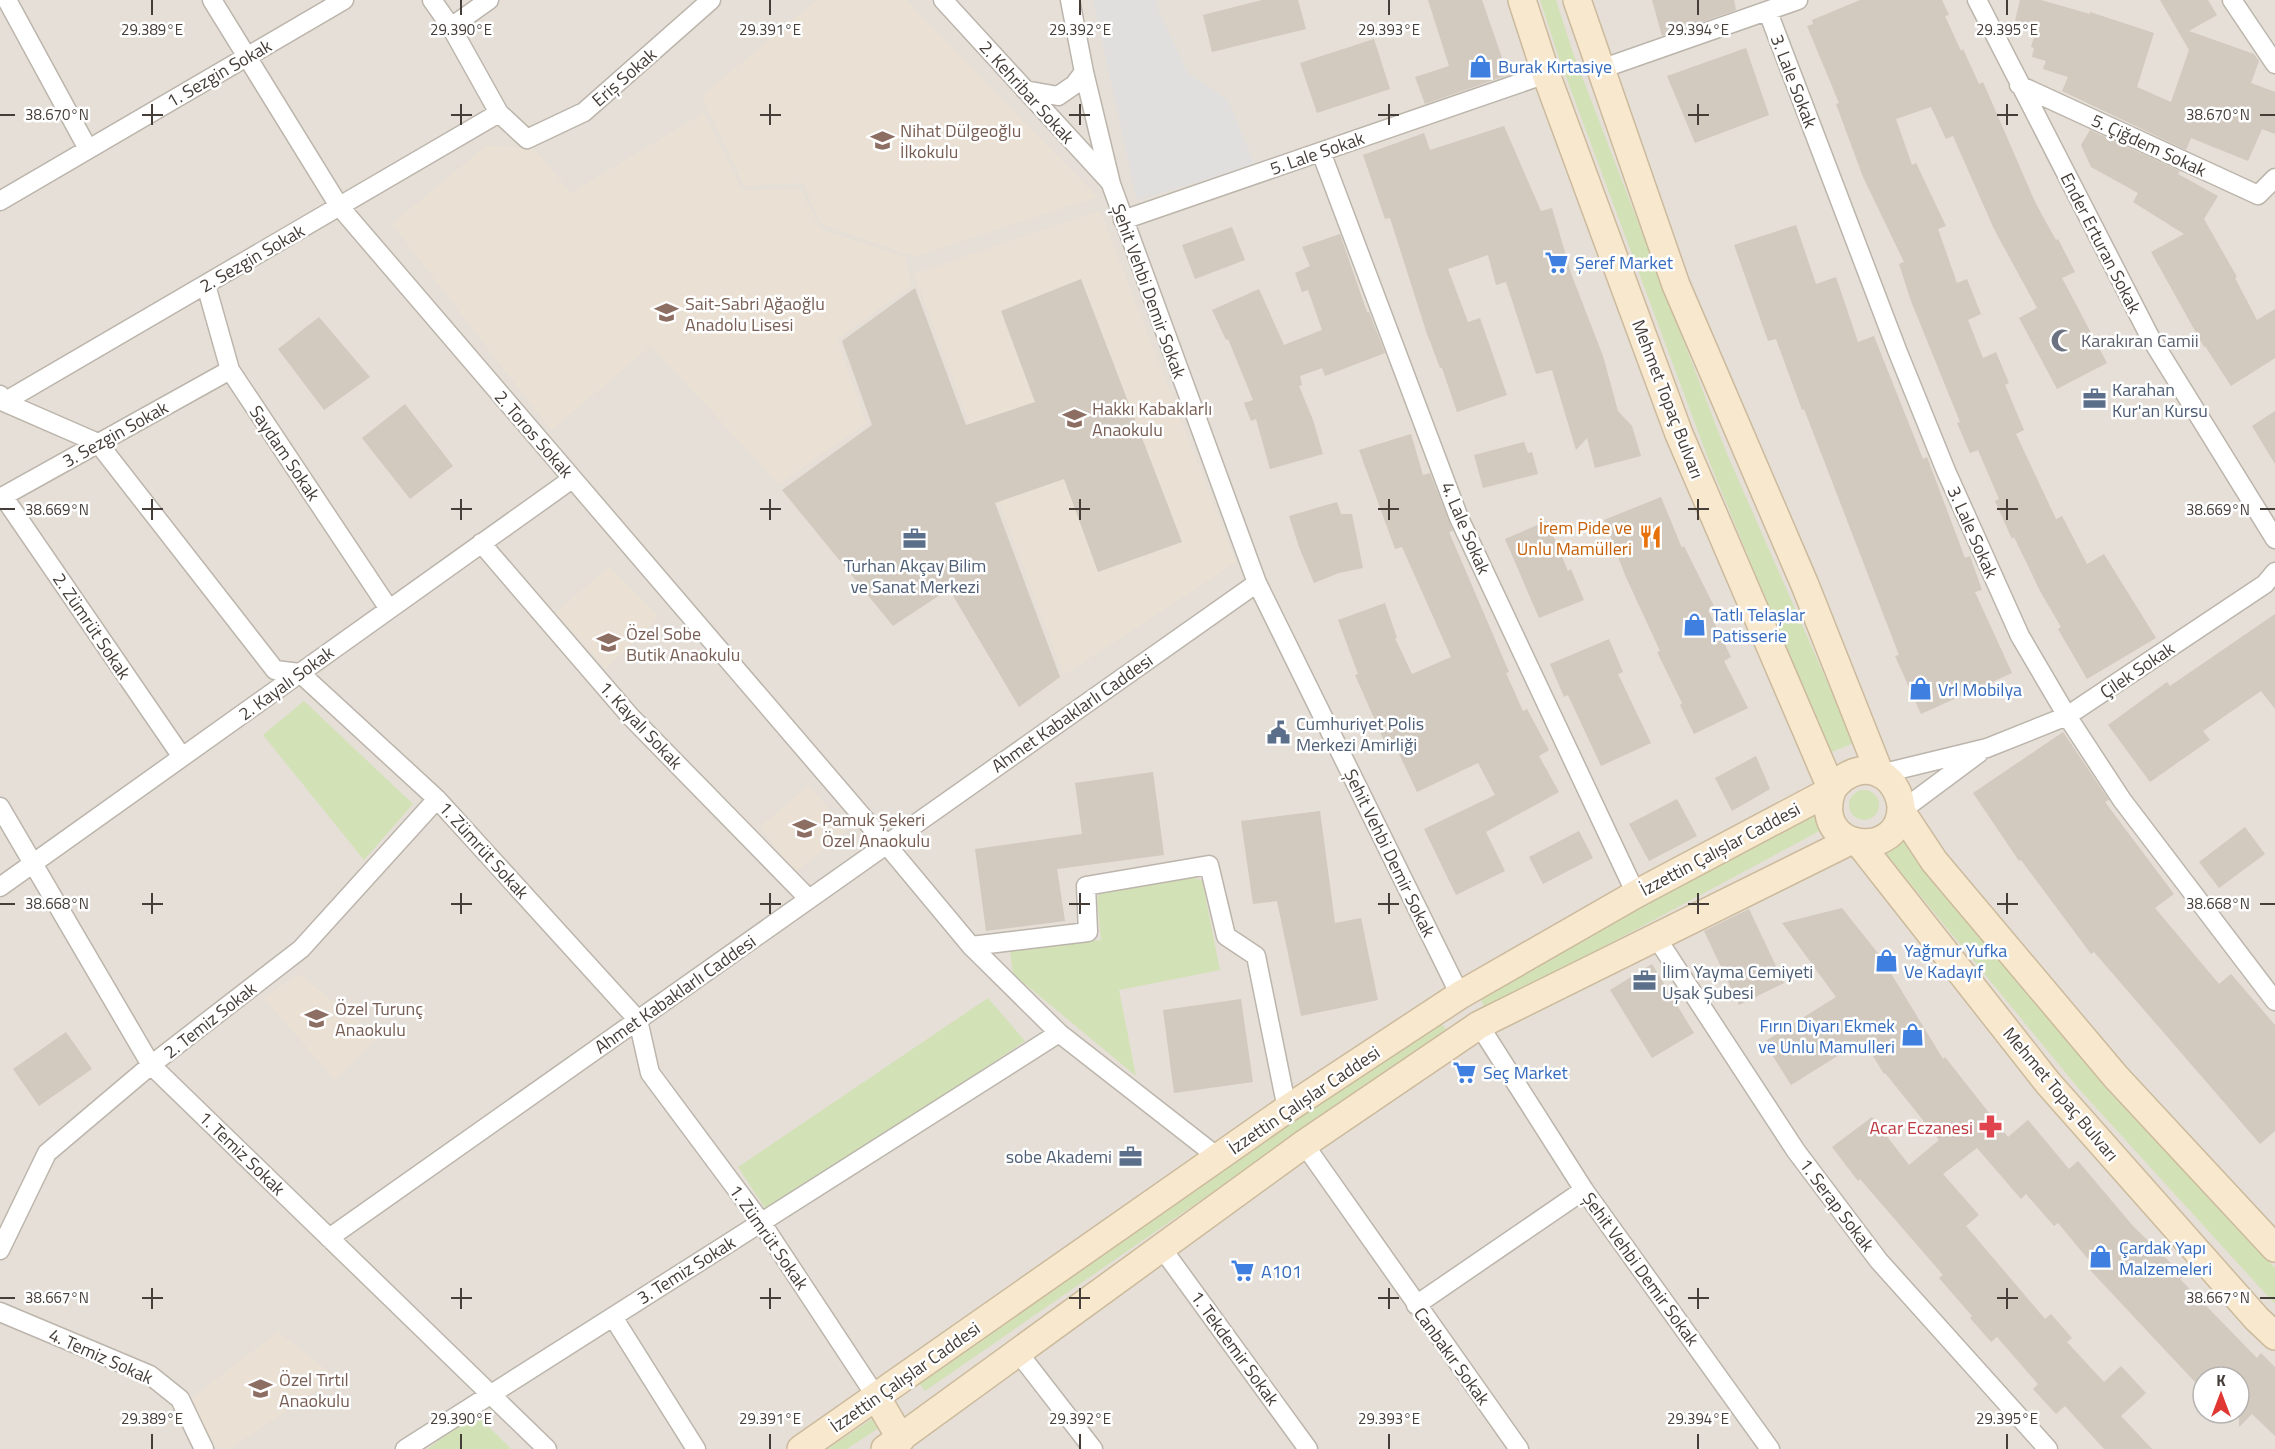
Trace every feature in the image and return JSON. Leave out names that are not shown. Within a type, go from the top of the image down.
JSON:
[{"type":"main road","name":"Mehmet Topaç Bulvarı","points":[[1522,0],[1546,74],[1679,434],[1832,790]]},
{"type":"main road","points":[[1577,0],[1676,285],[1805,585],[1880,774]]},
{"type":"main road","points":[[1871,771],[1880,774],[1896,789],[1901,811],[1895,826],[1883,838],[1867,843],[1854,842],[1836,829],[1828,813],[1828,801],[1832,790],[1844,776],[1853,772],[1871,771]]},
{"type":"main road","name":"İzzettin Çalışlar Caddesi","points":[[801,1449],[1287,1109],[1460,995],[1636,894],[1832,790]]},
{"type":"main road","points":[[1901,811],[1934,861],[2116,1077],[2275,1248]]},
{"type":"main road","name":"Mehmet Topaç Bulvarı","points":[[1854,842],[2048,1083],[2257,1319],[2275,1336]]},
{"type":"main road","name":"İzzettin Çalışlar Caddesi","points":[[898,1446],[1017,1351],[1304,1144],[1479,1025],[1854,842]]},
{"type":"main road","points":[[1460,995],[1479,1025]]},
{"type":"main road","points":[[877,1398],[898,1446]]},
{"type":"street","points":[[7,0],[88,149]]},
{"type":"street","name":"2. Toros Sokak","points":[[212,0],[339,206],[972,946],[1059,1033],[1220,1158]]},
{"type":"street","name":"1. Sezgin Sokak","points":[[0,201],[344,0]]},
{"type":"street","points":[[432,0],[451,27],[499,113]]},
{"type":"street","points":[[451,27],[489,0]]},
{"type":"street","name":"Eriş Sokak","points":[[499,113],[526,139],[584,112],[711,0]]},
{"type":"street","name":"2. Kehribar Sokak","points":[[943,0],[1111,184]]},
{"type":"street","name":"Şehit Vehbi Demir Sokak","points":[[1070,0],[1084,72],[1111,184],[1257,583],[1460,995]]},
{"type":"street","points":[[1601,69],[1798,0]]},
{"type":"street","name":"Ender Erturan Sokak","points":[[1977,0],[2150,337],[2275,539]]},
{"type":"street","points":[[2232,0],[2275,64]]},
{"type":"street","name":"3. Lale Sokak","points":[[1768,12],[1897,350],[1946,471],[2020,636],[2067,716],[2122,800],[2275,1001]]},
{"type":"street","points":[[1025,90],[1058,96],[1074,85],[1084,72]]},
{"type":"street","name":"5. Lale Sokak","points":[[1123,220],[1546,74]]},
{"type":"street","name":"5. Çiğdem Sokak","points":[[2019,85],[2258,195],[2275,178]]},
{"type":"street","name":"2. Sezgin Sokak","points":[[2,399],[206,285],[499,113]]},
{"type":"street","name":"4. Lale Sokak","points":[[1322,152],[1459,518],[1636,894]]},
{"type":"street","name":"Saydam Sokak","points":[[206,285],[230,370],[389,609]]},
{"type":"street","name":"3. Sezgin Sokak","points":[[2,497],[230,370]]},
{"type":"street","points":[[2,399],[98,443],[274,670],[300,673]]},
{"type":"street","name":"2. Kayalı Sokak","points":[[0,887],[572,478]]},
{"type":"street","name":"2. Zümrüt Sokak","points":[[2,497],[182,757]]},
{"type":"street","name":"1. Kayalı Sokak","points":[[481,543],[630,716],[808,899]]},
{"type":"street","name":"Çilek Sokak","points":[[1987,748],[2067,716],[2265,584],[2275,572]]},
{"type":"street","name":"Ahmet Kabaklarlı Caddesi","points":[[329,1238],[1257,583]]},
{"type":"street","name":"1. Zümrüt Sokak","points":[[300,673],[437,799],[638,1020],[650,1072],[761,1222],[877,1398]]},
{"type":"street","points":[[1880,774],[1987,748]]},
{"type":"street","points":[[1901,811],[1987,748]]},
{"type":"street","name":"2. Temiz Sokak","points":[[0,1250],[47,1153],[152,1065],[302,950],[437,799]]},
{"type":"street","name":"1. Temiz Sokak","points":[[0,807],[152,1065],[547,1449]]},
{"type":"street","points":[[972,946],[1088,932],[1086,886],[1209,865],[1226,936],[1256,956],[1287,1109]]},
{"type":"street","name":"1. Serap Sokak","points":[[1656,937],[1796,1151],[1879,1261],[2048,1449]]},
{"type":"street","name":"Şehit Vehbi Demir Sokak","points":[[1479,1025],[1584,1190],[1770,1449]]},
{"type":"street","name":"3. Temiz Sokak","points":[[405,1449],[1059,1033]]},
{"type":"street","name":"Canbakır Sokak","points":[[1304,1144],[1519,1449]]},
{"type":"street","points":[[1416,1305],[1584,1190]]},
{"type":"street","name":"1. Tekdemir Sokak","points":[[1161,1247],[1308,1449]]},
{"type":"street","name":"4. Temiz Sokak","points":[[0,1312],[150,1375],[180,1399],[204,1449]]},
{"type":"street","points":[[613,1317],[696,1449]]},
{"type":"street","points":[[1017,1351],[1093,1449]]},
{"type":"shaded area","points":[[0,0],[2275,0],[2275,1449],[0,1449]]},
{"type":"shaded area","name":"Nihat Dülgeoğlu İlkokulu","points":[[817,0],[906,0],[1097,197],[915,257],[821,224],[803,183],[744,186],[702,96]]},
{"type":"shaded area","points":[[1093,0],[1156,0],[1159,12],[1188,73],[1228,100],[1255,165],[1137,200]]},
{"type":"shaded area","name":"Sait-Sabri Ağaoğlu Anadolu Lisesi","points":[[704,113],[742,190],[800,189],[820,229],[905,257],[911,285],[837,340],[866,423],[779,484],[651,346],[551,430],[392,224],[486,146],[533,148],[571,193]]},
{"type":"shaded area","name":"Hakkı Kabaklarlı Anaokulu","points":[[1100,211],[1236,562],[1064,675],[914,274]]},
{"type":"shaded area","name":"Özel Sobe Butik Anaokulu","points":[[609,566],[659,617],[606,669],[556,613]]},
{"type":"shaded area","name":"Pamuk Şekeri Özel Anaokulu","points":[[809,785],[847,831],[795,872],[760,827]]},
{"type":"shaded area","name":"Özel Turunç Anaokulu","points":[[299,974],[378,1037],[335,1080],[264,998]]},
{"type":"shaded area","name":"Özel Tırtıl Anaokulu","points":[[278,1332],[336,1377],[230,1449],[218,1449],[188,1401]]},
{"type":"green space","points":[[1540,0],[1556,0],[1573,53],[1727,454],[1854,743],[1829,753],[1709,461],[1559,58]]},
{"type":"green space","points":[[304,701],[413,804],[364,860],[263,735]]},
{"type":"green space","points":[[1864,790],[1874,795],[1879,805],[1874,815],[1864,820],[1854,815],[1849,805],[1854,795]]},
{"type":"green space","points":[[1816,811],[1825,828],[1486,1010],[1479,997]]},
{"type":"green space","points":[[1900,834],[2092,1071],[2275,1268],[2275,1304],[2079,1089],[1882,849]]},
{"type":"green space","points":[[1190,877],[1202,880],[1220,970],[1119,990],[1136,1076],[1013,974],[1010,951],[1101,940],[1097,899],[1100,892]]},
{"type":"green space","points":[[988,998],[1025,1041],[769,1214],[738,1167]]},
{"type":"green space","points":[[1438,1020],[1447,1030],[925,1391],[918,1382]]},
{"type":"green space","points":[[476,1414],[511,1449],[427,1449]]},
{"type":"green space","points":[[878,1415],[886,1423],[847,1449],[827,1449]]},
{"type":"building","points":[[1262,0],[1298,0],[1306,29],[1212,52],[1203,15]]},
{"type":"building","points":[[1428,0],[1482,0],[1508,75],[1425,104],[1415,77],[1449,66]]},
{"type":"building","points":[[1652,0],[1734,0],[1736,10],[1662,36]]},
{"type":"building","points":[[1860,0],[1942,0],[1949,15],[1945,16],[1961,51],[1963,49],[1979,84],[1983,82],[2036,204],[2075,272],[2062,278],[2107,363],[2057,389],[2019,318],[2037,308],[1994,229],[1953,136],[1946,139],[1931,107],[1896,119],[1912,165],[1916,163],[1946,226],[1938,229],[1957,283],[1967,279],[1981,314],[1968,320],[1983,358],[1996,352],[2009,383],[2005,385],[2024,430],[2016,434],[2056,519],[2062,516],[2087,564],[2104,554],[2156,638],[2087,679],[2058,629],[2061,627],[2040,591],[2014,537],[2012,539],[1995,501],[1999,499],[1978,450],[1970,453],[1957,423],[1960,422],[1911,301],[1899,264],[1904,262],[1863,177],[1836,104],[1839,103],[1807,26],[1813,24],[1812,20]]},
{"type":"building","points":[[2020,0],[2041,0],[2090,14],[2090,12],[2154,33],[2137,87],[2171,102],[2189,50],[2160,0],[2208,0],[2217,15],[2189,31],[2254,54],[2259,61],[2251,83],[2275,92],[2275,134],[2262,129],[2248,161],[2191,138],[2186,150],[2062,91],[2068,77],[2043,69],[2046,61],[2032,57],[2034,48],[2031,47],[2037,27],[2015,21]]},
{"type":"building","points":[[1374,39],[1390,89],[1317,113],[1300,63]]},
{"type":"building","points":[[1746,48],[1769,115],[1695,143],[1667,76]]},
{"type":"building","points":[[1504,126],[1541,211],[1552,208],[1572,276],[1603,356],[1618,411],[1632,426],[1641,456],[1595,468],[1587,438],[1576,450],[1552,370],[1536,374],[1506,282],[1496,285],[1488,255],[1448,269],[1468,322],[1480,318],[1507,395],[1457,412],[1426,331],[1390,218],[1385,219],[1363,155],[1424,133],[1430,150]]},
{"type":"building","points":[[2090,130],[2180,171],[2178,174],[2218,196],[2204,219],[2237,277],[2235,278],[2257,320],[2275,309],[2275,358],[2231,386],[2204,347],[2151,252],[2184,234],[2133,202],[2138,193],[2091,167],[2081,145]]},
{"type":"building","points":[[1796,225],[1816,284],[1836,277],[1858,342],[1874,336],[1923,459],[1927,457],[1965,558],[1970,556],[1982,590],[1975,592],[2012,673],[1921,714],[1895,656],[1899,655],[1804,409],[1802,410],[1776,339],[1768,341],[1734,245]]},
{"type":"building","points":[[1232,227],[1245,260],[1195,279],[1182,245]]},
{"type":"building","points":[[1340,234],[1367,312],[1369,312],[1385,353],[1325,376],[1322,368],[1300,376],[1302,385],[1299,386],[1313,420],[1323,454],[1270,469],[1256,419],[1251,421],[1244,403],[1253,400],[1228,339],[1226,340],[1212,310],[1259,289],[1284,345],[1322,330],[1308,290],[1302,292],[1295,273],[1310,266],[1302,247]]},
{"type":"building","name":"Turhan Akçay Bilim ve Sanat Merkezi","points":[[1081,279],[1182,542],[1098,572],[1064,479],[995,503],[1060,677],[1019,707],[949,589],[893,626],[782,490],[872,425],[842,341],[915,288],[966,425],[1035,402],[1001,311]]},
{"type":"building","points":[[319,317],[370,377],[324,410],[278,349]]},
{"type":"building","points":[[405,404],[453,466],[410,499],[362,438]]},
{"type":"building","points":[[2275,411],[2275,464],[2252,426]]},
{"type":"building","points":[[1411,434],[1423,475],[1430,473],[1453,531],[1449,532],[1509,672],[1506,673],[1523,711],[1527,709],[1549,750],[1539,756],[1559,792],[1486,832],[1505,871],[1456,895],[1424,829],[1495,795],[1478,763],[1417,792],[1392,739],[1385,743],[1355,675],[1358,674],[1338,620],[1385,603],[1397,638],[1395,638],[1412,674],[1451,657],[1402,547],[1395,549],[1359,450]]},
{"type":"building","points":[[1524,442],[1528,453],[1532,452],[1538,474],[1483,488],[1474,455]]},
{"type":"building","points":[[1661,497],[1682,548],[1684,546],[1714,606],[1708,610],[1731,657],[1724,661],[1748,708],[1694,734],[1680,705],[1682,703],[1657,652],[1660,651],[1625,575],[1604,520]]},
{"type":"building","points":[[1337,502],[1341,514],[1352,514],[1363,568],[1339,573],[1314,583],[1289,516]]},
{"type":"building","points":[[1547,521],[1568,571],[1571,569],[1584,600],[1539,618],[1505,539]]},
{"type":"building","points":[[2275,614],[2275,709],[2261,691],[2203,731],[2210,740],[2150,782],[2108,725],[2167,682],[2170,686]]},
{"type":"building","points":[[1609,639],[1623,672],[1618,674],[1651,743],[1601,766],[1568,695],[1564,697],[1550,664]]},
{"type":"building","points":[[2063,732],[2109,800],[2105,802],[2174,894],[2155,908],[2219,984],[2231,974],[2275,1025],[2275,1131],[2260,1144],[2094,952],[2091,954],[2021,860],[2019,861],[1973,793]]},
{"type":"building","points":[[1756,756],[1770,789],[1732,811],[1715,778]]},
{"type":"building","points":[[1153,772],[1164,855],[1057,869],[1065,921],[986,931],[975,849],[1082,834],[1075,783]]},
{"type":"building","points":[[1677,799],[1697,836],[1649,861],[1629,824]]},
{"type":"building","points":[[1320,811],[1335,923],[1361,918],[1378,1000],[1301,1016],[1277,901],[1253,904],[1241,821]]},
{"type":"building","points":[[2245,827],[2265,854],[2219,888],[2199,862]]},
{"type":"building","points":[[1579,831],[1593,858],[1543,884],[1529,857]]},
{"type":"building","points":[[1842,908],[1881,957],[1943,1059],[1945,1057],[2008,1137],[2028,1120],[2069,1169],[2078,1161],[2133,1226],[2184,1276],[2180,1279],[2257,1358],[2261,1353],[2275,1367],[2275,1436],[2251,1415],[2251,1365],[2191,1365],[2191,1378],[2089,1269],[2093,1265],[2058,1223],[2054,1226],[2026,1194],[2021,1199],[1977,1148],[1943,1174],[1979,1215],[1966,1226],[2045,1319],[2051,1314],[2072,1338],[2067,1342],[2104,1382],[2121,1366],[2146,1393],[2121,1416],[2152,1449],[2104,1449],[2065,1406],[2056,1414],[2033,1389],[2038,1384],[1997,1337],[1991,1342],[1970,1318],[1972,1316],[1939,1278],[1943,1275],[1860,1179],[1858,1181],[1832,1147],[1872,1117],[1909,1165],[1939,1140],[1884,1074],[1863,1040],[1791,1085],[1764,1042],[1836,997],[1782,923]]},
{"type":"building","points":[[1749,909],[1784,983],[1739,1005],[1704,931]]},
{"type":"building","points":[[1652,964],[1694,1033],[1652,1058],[1610,990]]},
{"type":"building","points":[[1241,999],[1253,1082],[1174,1093],[1163,1010]]},
{"type":"building","points":[[66,1032],[92,1069],[39,1106],[13,1069]]},
{"type":"place","name":"Burak Kırtasiye","points":[[1480,66]]},
{"type":"place","name":"Nihat Dülgeoğlu İlkokulu","points":[[882,140]]},
{"type":"place","name":"Şeref Market","points":[[1557,262]]},
{"type":"place","name":"Sait-Sabri Ağaoğlu Anadolu Lisesi","points":[[667,313]]},
{"type":"place","name":"Karakıran Camii","points":[[2063,340]]},
{"type":"place","name":"Karahan Kur'an Kursu","points":[[2094,399]]},
{"type":"place","name":"Hakkı Kabaklarlı Anaokulu","points":[[1074,418]]},
{"type":"place","name":"İrem Pide ve Unlu Mamülleri","points":[[1650,537]]},
{"type":"place","name":"Turhan Akçay Bilim ve Sanat Merkezi","points":[[915,539]]},
{"type":"place","name":"Tatlı Telaşlar Patisserie","points":[[1694,624]]},
{"type":"place","name":"Özel Sobe Butik Anaokulu","points":[[608,643]]},
{"type":"place","name":"Vrl Mobilya","points":[[1920,689]]},
{"type":"place","name":"Cumhuriyet Polis Merkezi Amirliği","points":[[1278,733]]},
{"type":"place","name":"Pamuk Şekeri Özel Anaokulu","points":[[804,829]]},
{"type":"place","name":"Yağmur Yufka Ve Kadayıf","points":[[1886,960]]},
{"type":"place","name":"İlim Yayma Cemiyeti Uşak Şubesi","points":[[1644,981]]},
{"type":"place","name":"Özel Turunç Anaokulu","points":[[317,1018]]},
{"type":"place","name":"Fırın Diyarı Ekmek ve Unlu Mamulleri","points":[[1913,1035]]},
{"type":"place","name":"Seç Market","points":[[1465,1072]]},
{"type":"place","name":"Acar Eczanesi","points":[[1991,1127]]},
{"type":"place","name":"sobe Akademi","points":[[1130,1156]]},
{"type":"place","name":"Çardak Yapı Malzemeleri","points":[[2101,1257]]},
{"type":"place","name":"A101","points":[[1243,1271]]},
{"type":"place","name":"Özel Tırtıl Anaokulu","points":[[261,1389]]}]
